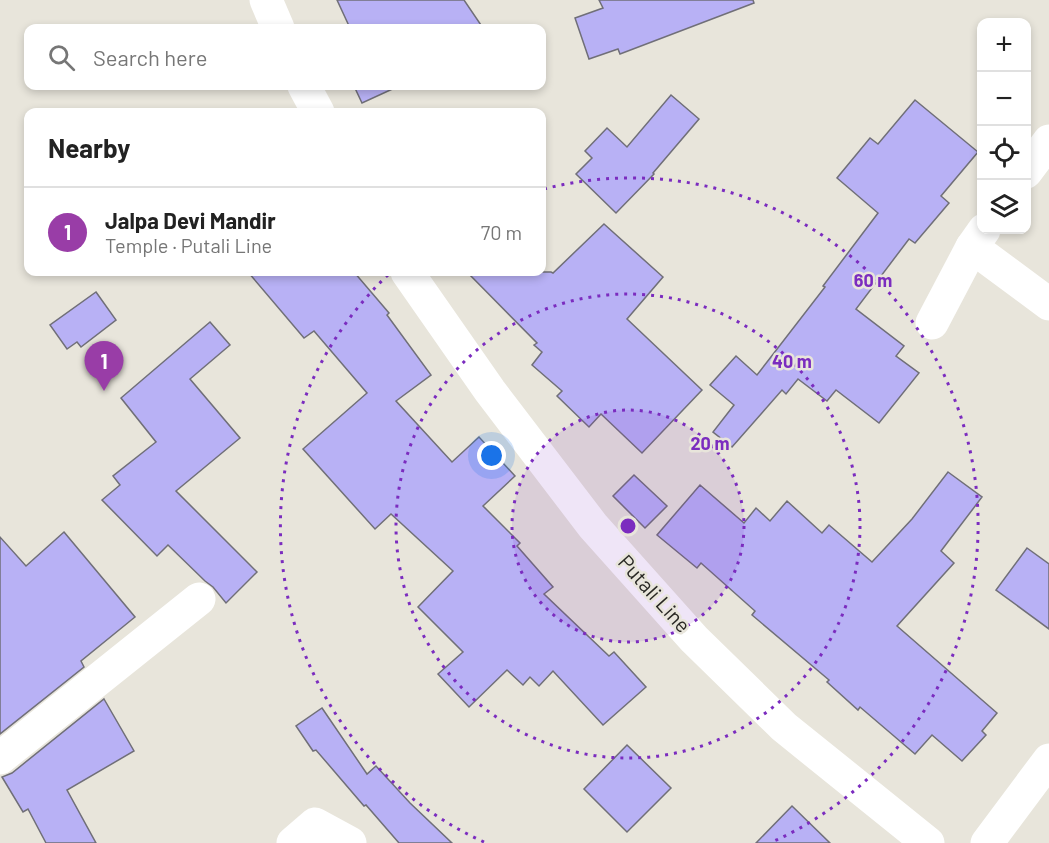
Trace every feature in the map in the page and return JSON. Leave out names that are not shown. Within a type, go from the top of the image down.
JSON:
[{"type":"street","points":[[266,0],[276,24]]},
{"type":"street","points":[[306,90],[316,108]]},
{"type":"street","points":[[1031,165],[1049,141]]},
{"type":"street","points":[[932,323],[978,238],[1049,304]]},
{"type":"street","name":"Putali Line","points":[[410,276],[490,391],[593,526],[694,639],[784,727],[928,843]]},
{"type":"street","points":[[0,758],[199,599]]},
{"type":"street","points":[[987,843],[1049,760]]},
{"type":"street","points":[[293,843],[315,824],[350,843]]},
{"type":"building","points":[[337,0],[464,0],[480,24],[348,24]]},
{"type":"building","points":[[599,0],[753,0],[754,3],[620,54],[618,49],[589,59],[575,18],[603,8]]},
{"type":"building","points":[[356,90],[390,90],[362,103]]},
{"type":"building","points":[[671,95],[699,119],[654,174],[616,213],[576,174],[592,158],[585,151],[607,128],[627,147]]},
{"type":"building","points":[[915,100],[977,151],[941,196],[949,203],[915,243],[909,239],[856,309],[904,346],[896,356],[919,373],[879,423],[836,390],[827,401],[798,379],[786,394],[782,390],[732,447],[713,432],[734,405],[710,385],[736,356],[757,375],[825,287],[823,286],[878,213],[837,178],[870,138],[878,144]]},
{"type":"building","points":[[604,224],[663,277],[627,319],[702,390],[642,453],[601,414],[589,427],[557,396],[562,391],[532,365],[542,352],[534,345],[537,343],[471,276],[546,276],[546,272],[553,273]]},
{"type":"building","points":[[251,276],[357,276],[389,313],[387,315],[431,375],[396,401],[452,462],[479,437],[515,476],[483,506],[520,543],[517,546],[553,587],[544,594],[609,656],[614,652],[646,687],[603,725],[553,671],[539,686],[530,677],[523,685],[507,670],[469,707],[438,674],[463,652],[418,607],[453,571],[391,514],[375,529],[303,449],[367,393],[314,331],[304,338]]},
{"type":"building","points":[[96,292],[116,320],[81,347],[77,342],[67,349],[50,325]]},
{"type":"building","points":[[210,322],[230,345],[190,379],[240,438],[176,491],[257,572],[226,603],[213,587],[168,545],[157,556],[102,500],[120,485],[113,476],[156,442],[121,398]]},
{"type":"building","points":[[948,472],[982,497],[941,551],[954,563],[897,626],[997,713],[982,731],[986,735],[962,761],[932,735],[915,754],[860,707],[858,710],[827,682],[829,680],[752,615],[755,611],[701,563],[697,568],[657,535],[700,485],[744,523],[756,508],[770,521],[787,501],[822,533],[829,525],[872,562],[912,519]]},
{"type":"building","points":[[634,475],[667,506],[645,528],[613,496]]},
{"type":"building","points":[[64,532],[135,617],[81,661],[84,667],[0,734],[0,537],[26,566]]},
{"type":"building","points":[[1027,548],[1049,564],[1049,629],[996,590]]},
{"type":"building","points":[[104,699],[134,751],[67,790],[96,843],[46,843],[28,809],[23,812],[2,777],[12,773]]},
{"type":"building","points":[[322,708],[367,774],[376,766],[452,843],[399,843],[316,750],[313,751],[296,726]]},
{"type":"building","points":[[627,745],[671,788],[627,832],[584,789]]},
{"type":"building","points":[[792,806],[830,843],[756,843]]},
{"type":"place","name":"Jalpa Devi Mandir","points":[[104,391]]}]
